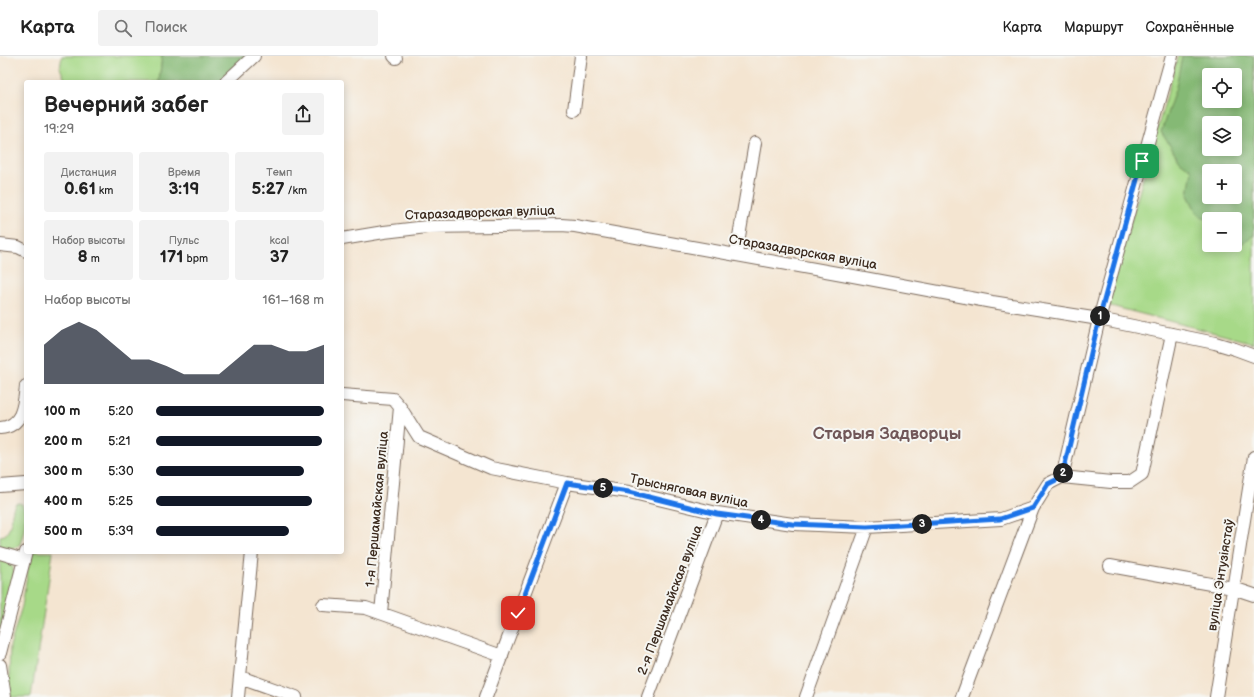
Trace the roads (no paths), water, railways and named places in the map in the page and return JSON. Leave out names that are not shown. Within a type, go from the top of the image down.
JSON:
[{"type":"street","points":[[228,80],[254,56]]},
{"type":"street","points":[[574,110],[582,56]]},
{"type":"street","points":[[1062,477],[1099,319],[1172,56]]},
{"type":"street","points":[[736,254],[755,143]]},
{"type":"street","name":"Старазадворская вуліца","points":[[344,240],[384,232],[427,227],[561,225],[590,228],[992,302],[1099,319],[1215,343],[1254,356]]},
{"type":"street","points":[[0,245],[18,247],[24,250]]},
{"type":"street","points":[[962,697],[1033,508],[1048,484],[1062,477],[1111,482],[1130,482],[1142,474],[1172,334]]},
{"type":"street","points":[[344,395],[393,399],[400,406]]},
{"type":"street","points":[[0,428],[12,425],[23,409],[24,401]]},
{"type":"street","name":"Трысняговая вуліца","points":[[400,406],[419,437],[491,468],[567,483],[629,492],[717,514],[792,524],[867,527],[1000,519],[1033,508]]},
{"type":"street","name":"1-я Першамайская вуліца","points":[[381,613],[400,406]]},
{"type":"street","name":"вуліца Энтузіястаў","points":[[1216,697],[1254,458]]},
{"type":"street","points":[[486,697],[567,483]]},
{"type":"street","points":[[0,486],[24,484]]},
{"type":"street","name":"2-я Першамайская вуліца","points":[[648,697],[717,514]]},
{"type":"street","points":[[806,697],[867,527]]},
{"type":"street","points":[[0,553],[25,556],[0,653]]},
{"type":"street","points":[[238,697],[252,554]]},
{"type":"street","points":[[1110,566],[1233,588],[1254,595]]},
{"type":"street","points":[[323,605],[366,608],[502,656]]},
{"type":"street","points":[[0,665],[5,697]]},
{"type":"street","points":[[240,677],[296,697]]},
{"type":"district","name":"Старыя Задворцы","points":[[887,434]]}]
